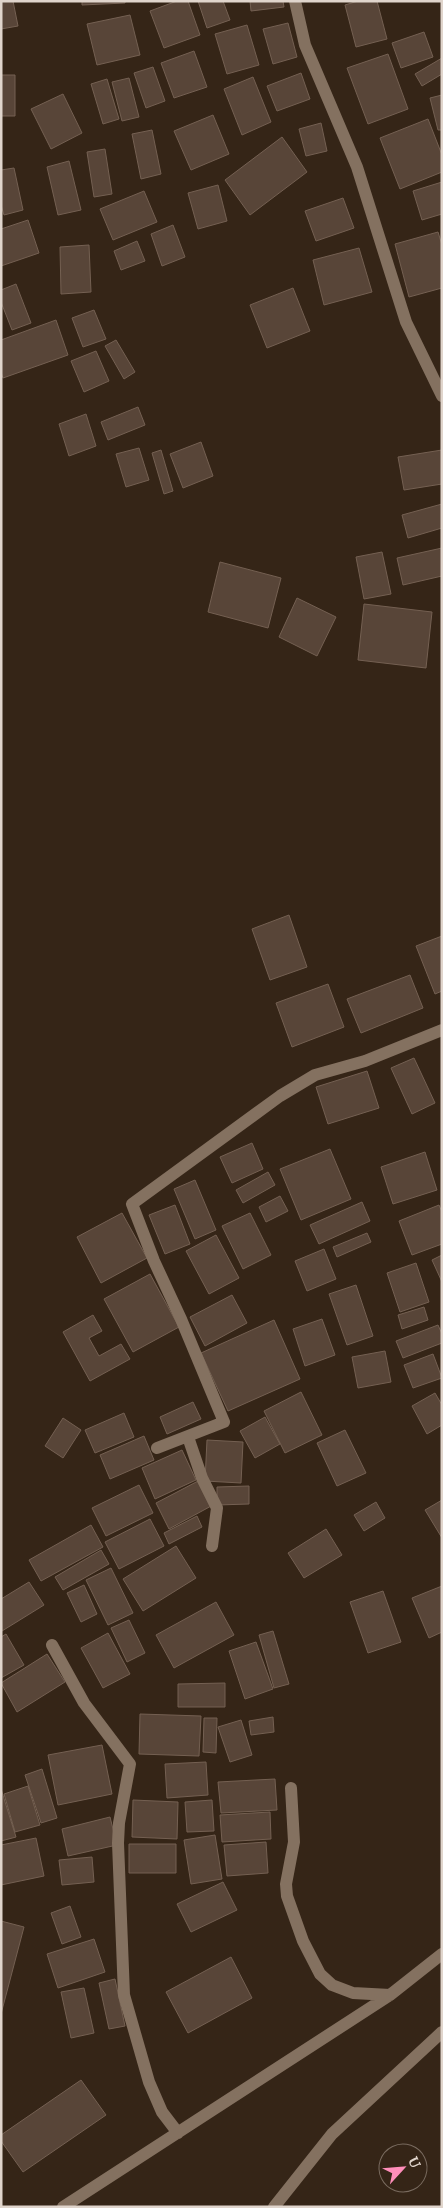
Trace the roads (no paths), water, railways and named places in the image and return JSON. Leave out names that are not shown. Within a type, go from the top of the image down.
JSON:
[{"type":"street","points":[[295,1],[305,44],[358,166],[406,322],[442,396]]},
{"type":"street","points":[[157,1448],[224,1422],[154,1261],[132,1204],[280,1096],[315,1075],[365,1061],[442,1030]]},
{"type":"street","points":[[188,1437],[202,1478],[217,1508],[212,1546]]},
{"type":"street","points":[[52,1645],[84,1703],[130,1764],[119,1823],[118,1843],[124,1995],[149,2082],[162,2112],[178,2133]]},
{"type":"street","points":[[291,1788],[294,1842],[286,1884],[286,1896],[303,1941],[320,1974],[332,1985],[353,1993],[390,1995]]},
{"type":"street","points":[[64,2207],[390,1995],[442,1954]]},
{"type":"street","points":[[274,2207],[332,2134],[442,2032]]}]
